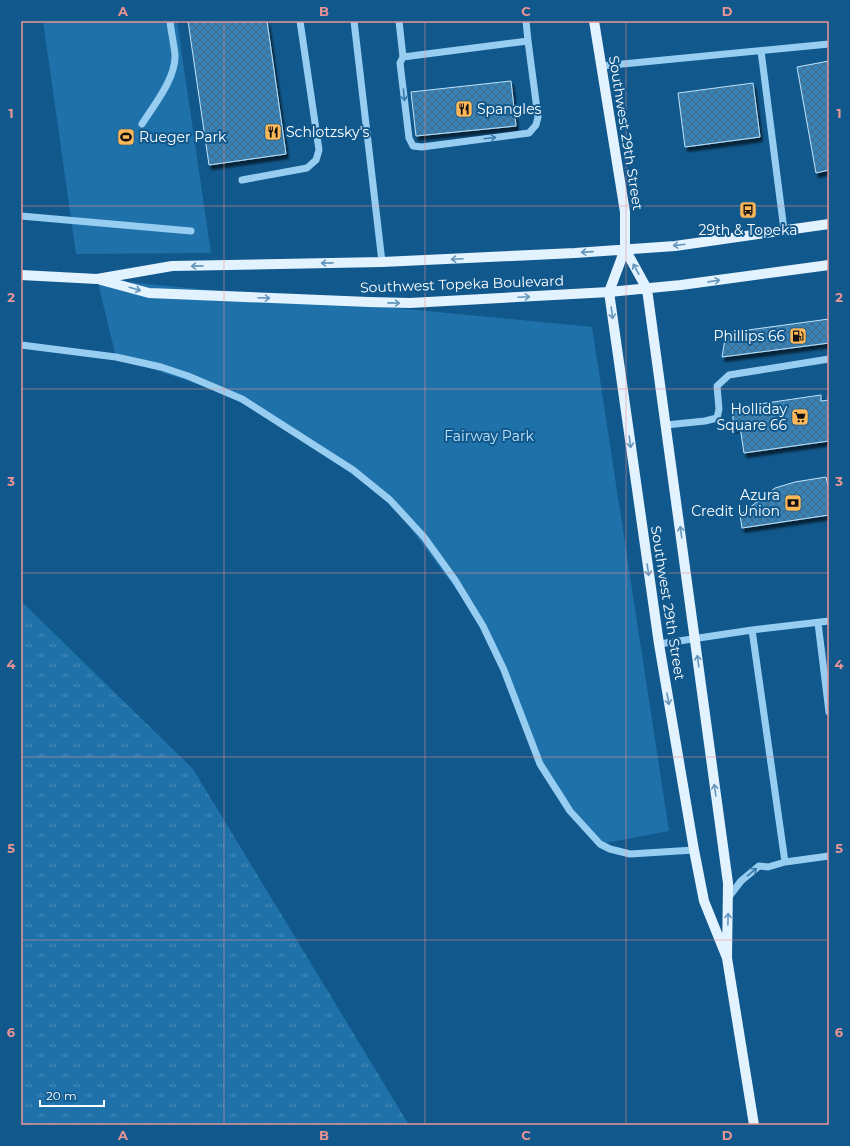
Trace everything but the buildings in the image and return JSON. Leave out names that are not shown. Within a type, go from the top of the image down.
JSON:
[{"type":"main road","name":"Southwest 29th Street","points":[[594,21],[625,212],[626,249],[609,292],[659,644],[694,850],[704,901],[727,958]]},
{"type":"main road","name":"Southwest Topeka Boulevard","points":[[21,275],[97,278],[172,266],[382,262],[575,253],[675,246],[829,224]]},
{"type":"main road","name":"Southwest 29th Street","points":[[626,249],[647,289],[728,883],[727,958],[754,1125]]},
{"type":"main road","name":"Southwest Topeka Boulevard","points":[[97,278],[149,293],[410,303],[647,289],[829,265]]},
{"type":"street","points":[[142,124],[170,79],[173,68],[175,56],[170,21]]},
{"type":"street","points":[[242,180],[307,168],[316,160],[319,150],[300,21]]},
{"type":"street","points":[[354,21],[382,262]]},
{"type":"street","points":[[399,21],[403,57],[400,63],[409,138],[413,146],[422,147],[529,133],[536,125],[538,117],[526,21]]},
{"type":"street","points":[[403,57],[528,41]]},
{"type":"street","points":[[602,66],[829,44]]},
{"type":"street","points":[[761,51],[784,230]]},
{"type":"street","points":[[21,216],[191,231]]},
{"type":"street","points":[[21,345],[116,357],[160,367],[188,376],[242,399],[353,470],[390,500],[424,537],[455,580],[483,626],[504,670],[540,764],[570,811],[600,844],[610,850],[630,854],[694,850]]},
{"type":"street","points":[[666,426],[717,418],[719,409],[718,386],[729,375],[829,359]]},
{"type":"street","points":[[659,644],[752,630],[829,621]]},
{"type":"street","points":[[818,622],[829,712]]},
{"type":"street","points":[[752,630],[785,862]]},
{"type":"street","points":[[728,898],[741,881],[759,866],[768,867],[785,862],[829,856]]},
{"type":"green space","name":"Rueger Park","points":[[43,21],[177,21],[211,253],[76,254]]},
{"type":"green space","name":"Fairway Park","points":[[97,279],[592,327],[669,831],[600,844],[540,764],[483,626],[390,500],[242,399],[116,357]]},
{"type":"green space","points":[[21,601],[193,769],[409,1125],[21,1125]]},
{"type":"place","name":"Spangles","points":[[464,109]]},
{"type":"place","name":"Schlotzsky's","points":[[273,132]]},
{"type":"place","name":"Rueger Park","points":[[126,137]]},
{"type":"place","name":"29th & Topeka","points":[[748,210]]},
{"type":"place","name":"Phillips 66","points":[[798,336]]},
{"type":"place","name":"Holliday Square 66","points":[[800,417]]},
{"type":"place","name":"Azura Credit Union","points":[[793,503]]}]
